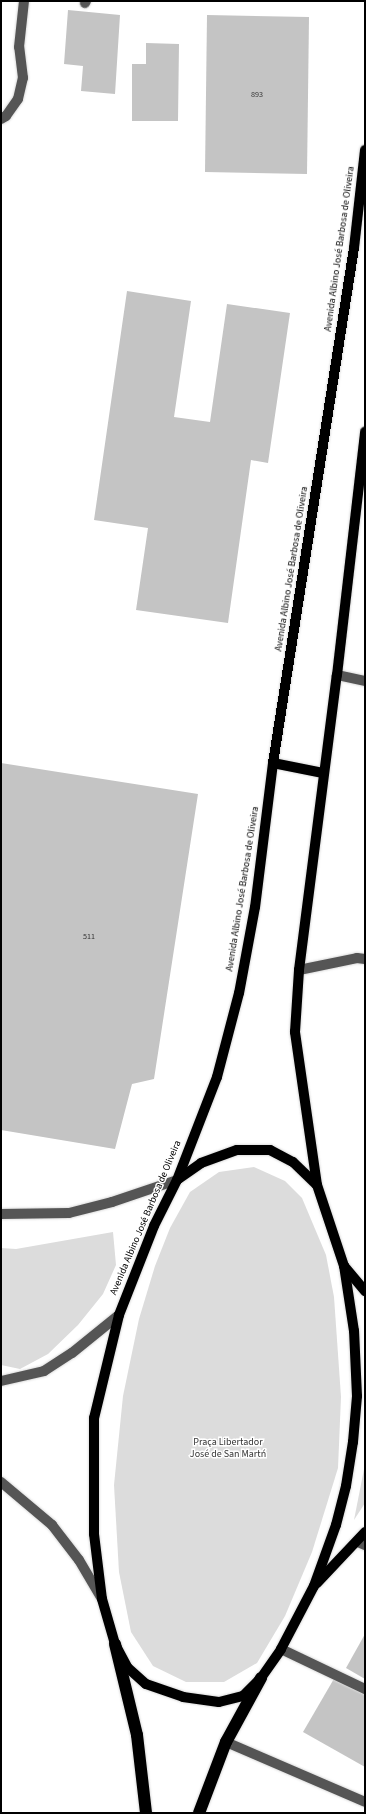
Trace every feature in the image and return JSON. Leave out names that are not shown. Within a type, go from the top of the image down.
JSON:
[{"type":"highway","points":[[115,1644],[137,1735],[146,1813]]},
{"type":"highway","points":[[199,1813],[226,1742],[261,1678]]},
{"type":"main road","name":"Avenida Albino José Barbosa de Oliveira","points":[[365,150],[354,248],[273,763],[255,907],[239,993],[217,1077],[177,1180],[154,1226],[118,1315],[94,1418],[94,1534],[102,1599],[115,1644],[128,1668],[146,1684],[183,1697],[219,1702],[243,1696],[261,1678],[281,1649],[314,1586],[336,1525],[346,1486],[353,1442],[357,1396],[354,1331],[344,1266],[317,1185],[295,1032],[299,970],[323,773],[338,675],[365,432]]},
{"type":"main road","points":[[273,763],[323,773]]},
{"type":"main road","points":[[177,1180],[201,1163],[238,1150],[270,1150],[293,1162],[317,1185]]},
{"type":"main road","points":[[344,1266],[365,1291]]},
{"type":"main road","points":[[314,1586],[361,1543],[365,1532]]},
{"type":"street","points":[[1,119],[6,116],[18,100],[23,78],[19,47],[24,1]]},
{"type":"street","points":[[338,675],[365,681]]},
{"type":"street","points":[[299,970],[357,958],[365,959]]},
{"type":"street","points":[[1,1214],[69,1213],[112,1202],[177,1180]]},
{"type":"street","points":[[3,1380],[44,1371],[72,1353],[118,1315]]},
{"type":"street","points":[[1,1482],[52,1525],[79,1560],[102,1599]]},
{"type":"street","points":[[281,1649],[365,1689]]},
{"type":"street","points":[[226,1742],[365,1802]]},
{"type":"green space","name":"Praça Libertador José de San Martń","points":[[254,1167],[285,1181],[302,1198],[326,1255],[334,1297],[341,1397],[338,1468],[312,1552],[285,1616],[257,1663],[224,1682],[186,1682],[153,1666],[131,1632],[119,1572],[114,1485],[123,1396],[139,1319],[155,1266],[170,1228],[190,1192],[219,1172]]},
{"type":"green space","points":[[113,1232],[116,1265],[103,1294],[78,1325],[48,1354],[20,1369],[1,1365],[1,1248],[16,1249]]},
{"type":"green space","points":[[365,1464],[365,1503],[354,1520]]},
{"type":"building","points":[[68,10],[120,15],[115,94],[81,91],[83,66],[64,64]]},
{"type":"building","points":[[207,15],[309,17],[307,174],[205,172]]},
{"type":"building","points":[[146,43],[179,44],[178,121],[132,121],[132,64],[146,64]]},
{"type":"building","points":[[127,291],[191,301],[174,417],[210,422],[227,304],[290,313],[268,463],[251,460],[228,623],[136,610],[148,528],[94,520]]},
{"type":"building","points":[[1,763],[198,794],[154,1079],[132,1084],[115,1149],[1,1130]]},
{"type":"building","points":[[365,1634],[365,1679],[346,1668]]},
{"type":"building","points":[[335,1677],[365,1694],[365,1767],[303,1732]]}]
